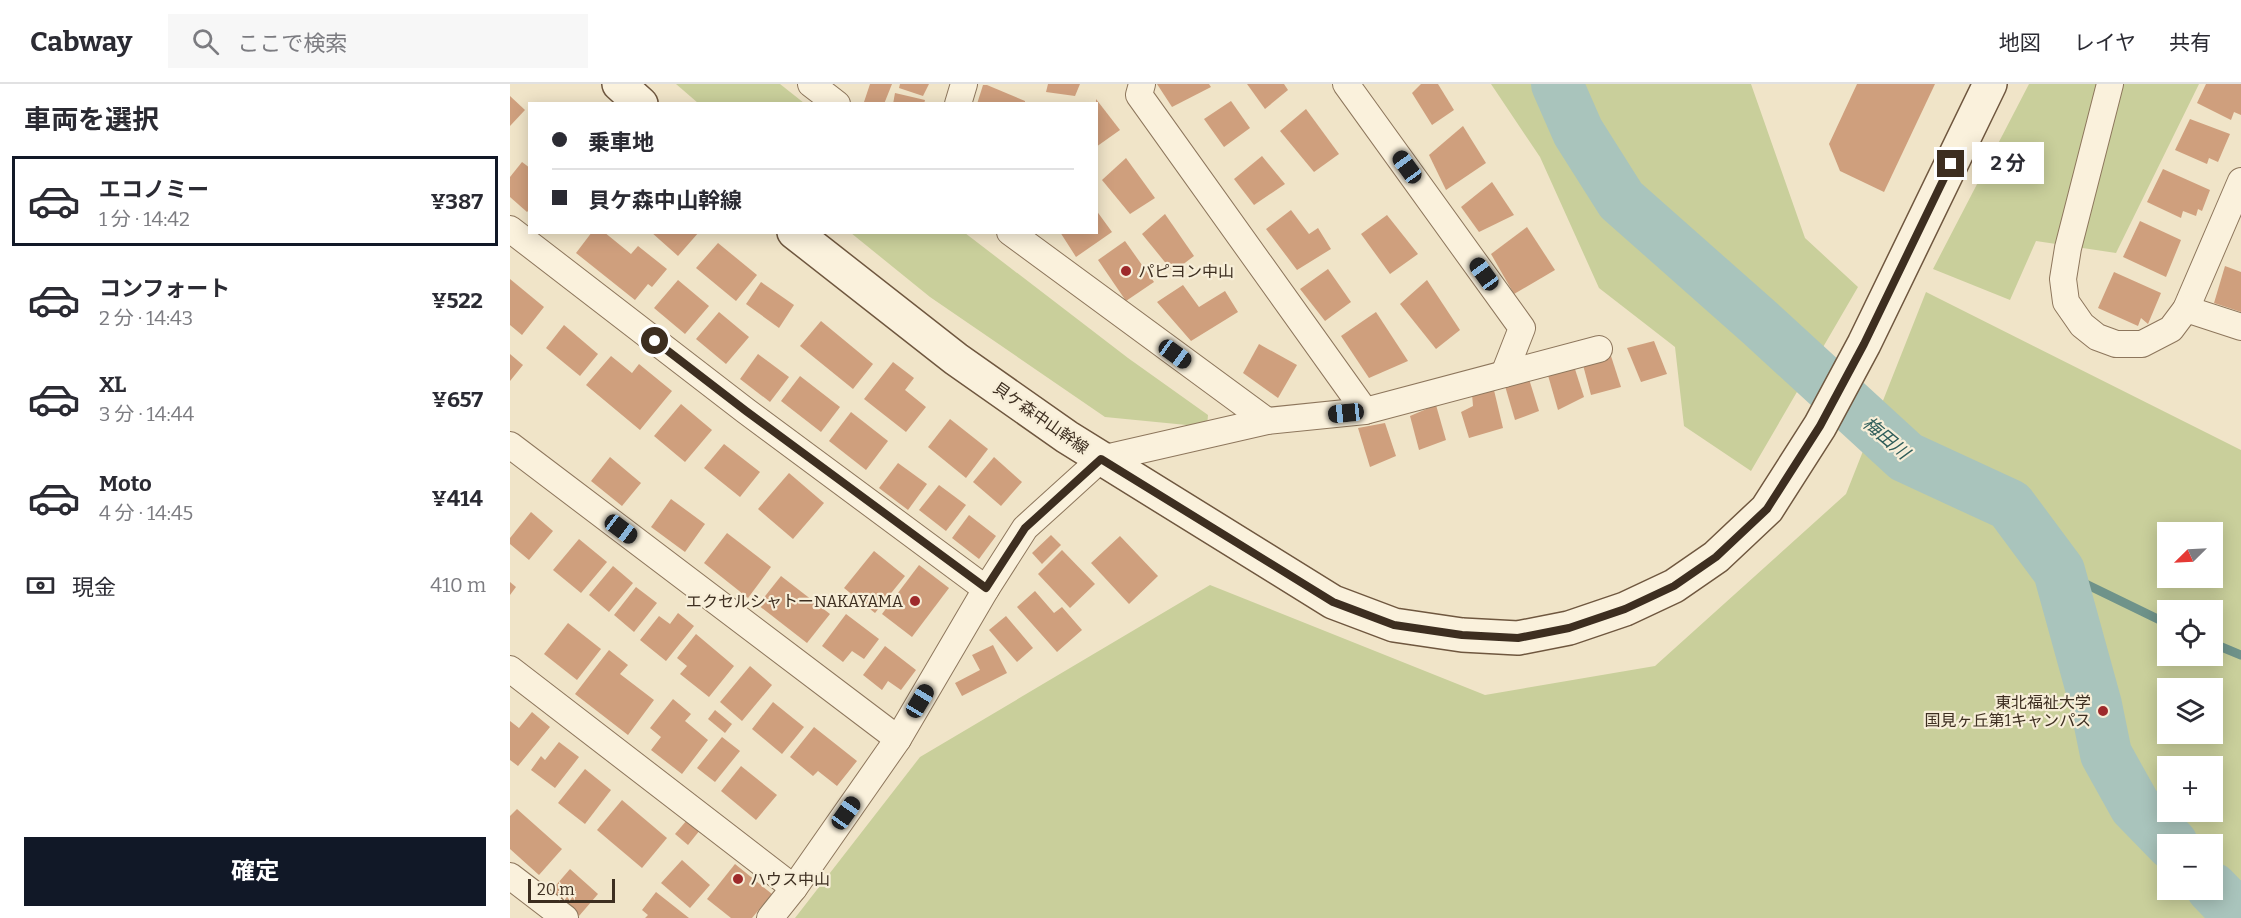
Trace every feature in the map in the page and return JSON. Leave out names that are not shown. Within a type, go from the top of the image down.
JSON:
[{"type":"street","points":[[619,84],[639,102]]},
{"type":"street","points":[[811,84],[834,102]]},
{"type":"street","points":[[959,102],[964,84]]},
{"type":"street","points":[[1142,84],[1139,95],[1365,411]]},
{"type":"street","points":[[1346,84],[1522,328],[1504,374]]},
{"type":"street","name":"貝ケ森中山幹線","points":[[797,234],[956,359],[1101,459],[1333,602],[1394,625],[1462,635],[1518,638],[1569,628],[1625,609],[1674,586],[1716,557],[1767,509],[1820,426],[1864,344],[1989,84]]},
{"type":"street","points":[[2110,84],[2062,279],[2067,302],[2082,325],[2097,337],[2116,344],[2142,344],[2171,329],[2186,309],[2241,181]]},
{"type":"street","points":[[510,229],[746,411],[986,588]]},
{"type":"street","points":[[1013,234],[1267,421]]},
{"type":"street","points":[[2186,309],[2241,327]]},
{"type":"street","points":[[770,918],[794,888],[898,739],[986,588],[1025,528],[1101,459],[1267,421],[1365,411],[1599,349]]},
{"type":"street","points":[[510,445],[898,739]]},
{"type":"street","points":[[510,669],[794,888]]},
{"type":"street","points":[[510,876],[565,918]]},
{"type":"green space","points":[[676,84],[780,84],[803,102],[697,102]]},
{"type":"green space","points":[[1491,84],[1751,84],[1805,238],[1858,287],[1751,471],[1684,426],[1675,347],[1599,288],[1540,157]]},
{"type":"green space","points":[[2029,84],[2199,84],[2116,253],[2036,241],[2010,300],[1933,269]]},
{"type":"green space","points":[[852,234],[966,234],[1128,358],[1208,415],[1207,427],[1105,417],[930,297]]},
{"type":"green space","points":[[1926,292],[2241,450],[2241,918],[795,918],[920,757],[1210,585],[1485,695],[1655,666],[1846,494]]},
{"type":"building","points":[[870,84],[892,84],[885,102],[864,102]]},
{"type":"building","points":[[900,84],[929,84],[923,96],[899,88]]},
{"type":"building","points":[[1048,84],[1080,84],[1075,96],[1046,92]]},
{"type":"building","points":[[1157,84],[1209,84],[1211,87],[1172,107]]},
{"type":"building","points":[[1247,84],[1284,84],[1288,90],[1265,109]]},
{"type":"building","points":[[1421,84],[1438,84],[1454,110],[1432,125],[1412,93]]},
{"type":"building","points":[[1857,84],[1935,84],[1884,192],[1840,171],[1829,144]]},
{"type":"building","points":[[2206,84],[2241,84],[2241,115],[2234,112],[2231,120],[2197,103]]},
{"type":"building","points":[[983,85],[1025,101],[1025,102],[978,102]]},
{"type":"building","points":[[895,93],[925,100],[924,102],[893,102]]},
{"type":"building","points":[[510,96],[525,110],[510,126]]},
{"type":"building","points":[[1096,99],[1120,130],[1098,146],[1098,102]]},
{"type":"building","points":[[1231,101],[1250,128],[1224,147],[1204,119]]},
{"type":"building","points":[[1306,109],[1339,154],[1314,172],[1280,131]]},
{"type":"building","points":[[2190,119],[2230,134],[2218,162],[2209,158],[2207,164],[2175,150]]},
{"type":"building","points":[[1463,126],[1486,163],[1446,190],[1429,155]]},
{"type":"building","points":[[1262,156],[1285,184],[1254,205],[1234,179]]},
{"type":"building","points":[[1126,158],[1155,198],[1130,214],[1102,180]]},
{"type":"building","points":[[522,162],[528,166],[527,212],[510,197],[510,177]]},
{"type":"building","points":[[2163,169],[2210,190],[2202,211],[2198,209],[2196,216],[2183,211],[2181,218],[2147,202]]},
{"type":"building","points":[[1492,182],[1514,215],[1479,232],[1461,207]]},
{"type":"building","points":[[1291,210],[1309,234],[1318,228],[1331,249],[1297,270],[1266,229]]},
{"type":"building","points":[[1098,213],[1112,232],[1076,257],[1061,234],[1098,234]]},
{"type":"building","points":[[1165,214],[1194,256],[1173,272],[1142,234]]},
{"type":"building","points":[[1387,215],[1418,254],[1390,274],[1361,234]]},
{"type":"building","points":[[2140,221],[2181,240],[2166,277],[2123,257]]},
{"type":"building","points":[[1527,227],[1555,270],[1514,294],[1491,254]]},
{"type":"building","points":[[590,234],[606,234],[631,254],[638,246],[667,269],[652,287],[648,284],[635,300],[576,253]]},
{"type":"building","points":[[653,234],[697,234],[678,256]]},
{"type":"building","name":"パピヨン中山","points":[[1125,241],[1154,282],[1126,301],[1098,260]]},
{"type":"building","points":[[718,243],[757,275],[736,301],[696,268]]},
{"type":"building","points":[[2225,266],[2241,272],[2241,312],[2214,303]]},
{"type":"building","points":[[1328,269],[1351,302],[1325,321],[1300,289]]},
{"type":"building","points":[[2114,272],[2161,293],[2148,324],[2141,318],[2138,326],[2098,308]]},
{"type":"building","points":[[510,279],[544,307],[522,335],[510,325]]},
{"type":"building","points":[[678,280],[709,306],[685,334],[654,308]]},
{"type":"building","points":[[1427,280],[1460,330],[1436,349],[1400,304]]},
{"type":"building","points":[[761,282],[794,305],[779,328],[746,304]]},
{"type":"building","points":[[1183,285],[1199,307],[1225,291],[1238,312],[1191,341],[1157,302]]},
{"type":"building","points":[[719,312],[749,337],[726,364],[696,339]]},
{"type":"building","points":[[1376,312],[1408,361],[1369,378],[1341,336]]},
{"type":"building","points":[[821,321],[873,364],[853,389],[800,346]]},
{"type":"building","points":[[564,325],[598,354],[580,376],[546,348]]},
{"type":"building","points":[[1654,341],[1667,374],[1641,382],[1627,348]]},
{"type":"building","points":[[1259,344],[1297,365],[1278,398],[1243,373]]},
{"type":"building","points":[[510,354],[523,365],[510,381]]},
{"type":"building","points":[[758,354],[789,377],[770,402],[740,379]]},
{"type":"building","points":[[611,356],[632,373],[639,364],[672,391],[640,430],[586,385]]},
{"type":"building","points":[[1611,356],[1621,387],[1591,395],[1583,365]]},
{"type":"building","points":[[893,362],[914,378],[905,390],[926,407],[906,432],[864,399]]},
{"type":"building","points":[[1574,366],[1584,397],[1558,410],[1547,372]]},
{"type":"building","points":[[800,376],[840,407],[821,432],[781,401]]},
{"type":"building","points":[[1529,379],[1539,411],[1515,420],[1505,386]]},
{"type":"building","points":[[1493,386],[1503,428],[1469,438],[1461,412],[1473,406],[1472,394]]},
{"type":"building","points":[[681,404],[712,430],[685,462],[654,436]]},
{"type":"building","points":[[1436,405],[1446,440],[1419,450],[1410,416]]},
{"type":"building","points":[[851,412],[888,441],[866,470],[829,441]]},
{"type":"building","points":[[950,419],[988,449],[966,478],[928,447]]},
{"type":"building","points":[[1385,423],[1396,456],[1370,467],[1358,428]]},
{"type":"building","points":[[724,444],[760,472],[740,497],[704,468]]},
{"type":"building","points":[[610,457],[641,483],[622,506],[591,481]]},
{"type":"building","points":[[994,457],[1022,482],[1001,506],[973,482]]},
{"type":"building","points":[[898,463],[927,484],[908,510],[879,488]]},
{"type":"building","points":[[789,473],[824,503],[793,539],[758,509]]},
{"type":"building","points":[[939,485],[966,505],[946,531],[919,510]]},
{"type":"building","points":[[671,499],[705,524],[685,552],[651,527]]},
{"type":"building","points":[[531,512],[553,531],[529,560],[510,544],[510,538]]},
{"type":"building","points":[[969,515],[996,536],[979,559],[952,538]]},
{"type":"building","points":[[727,533],[771,567],[748,598],[704,563]]},
{"type":"building","points":[[1051,535],[1061,545],[1042,564],[1032,553]]},
{"type":"building","points":[[1120,536],[1158,576],[1129,604],[1091,563]]},
{"type":"building","points":[[579,539],[607,562],[581,593],[553,570]]},
{"type":"building","points":[[1062,550],[1095,584],[1070,608],[1038,574]]},
{"type":"building","points":[[874,551],[905,576],[875,613],[844,588]]},
{"type":"building","name":"エクセルシャトーNAKAYAMA","points":[[919,565],[949,588],[912,637],[882,614]]},
{"type":"building","points":[[613,566],[633,583],[609,612],[589,595]]},
{"type":"building","points":[[781,576],[830,614],[807,643],[758,605]]},
{"type":"building","points":[[510,582],[516,587],[510,595]]},
{"type":"building","points":[[636,587],[657,603],[634,632],[614,615]]},
{"type":"building","points":[[1035,591],[1054,613],[1062,607],[1082,630],[1057,652],[1017,607]]},
{"type":"building","points":[[678,613],[694,626],[666,661],[640,640],[659,616],[670,624]]},
{"type":"building","points":[[846,614],[879,639],[864,659],[852,651],[843,662],[822,646]]},
{"type":"building","points":[[1006,616],[1033,648],[1017,662],[989,630]]},
{"type":"building","points":[[568,623],[601,649],[577,680],[544,654]]},
{"type":"building","points":[[696,634],[734,666],[709,697],[680,674],[687,666],[677,658]]},
{"type":"building","points":[[993,645],[1007,673],[962,696],[955,683],[980,670],[972,655]]},
{"type":"building","points":[[885,646],[916,670],[901,690],[888,681],[882,690],[863,675]]},
{"type":"building","points":[[609,650],[628,665],[620,674],[654,700],[628,735],[575,694]]},
{"type":"building","points":[[750,666],[772,685],[742,721],[720,702]]},
{"type":"building","points":[[673,699],[691,714],[685,721],[708,740],[682,774],[651,750],[661,737],[650,728]]},
{"type":"building","points":[[773,702],[804,727],[782,754],[752,729]]},
{"type":"building","points":[[715,710],[732,724],[725,733],[708,719]]},
{"type":"building","points":[[532,712],[550,727],[518,766],[510,760],[510,721],[519,728]]},
{"type":"building","points":[[814,727],[857,761],[837,786],[818,771],[813,776],[790,757]]},
{"type":"building","points":[[722,737],[740,751],[715,782],[697,768]]},
{"type":"building","points":[[559,742],[579,757],[555,788],[531,770],[541,756],[545,760]]},
{"type":"building","points":[[741,766],[777,795],[756,820],[721,791]]},
{"type":"building","points":[[585,769],[611,790],[585,824],[558,803]]},
{"type":"building","points":[[622,800],[667,838],[642,868],[597,830]]},
{"type":"building","points":[[517,809],[562,849],[539,875],[510,849],[510,816]]},
{"type":"building","points":[[687,820],[700,830],[688,845],[675,834]]},
{"type":"building","points":[[682,860],[710,885],[690,908],[661,883]]},
{"type":"building","name":"ハウス中山","points":[[735,864],[772,894],[752,918],[731,918],[707,899]]},
{"type":"building","points":[[570,869],[598,894],[579,916],[551,891]]},
{"type":"building","points":[[656,892],[689,918],[645,918],[648,915],[642,910]]},
{"type":"waterway","name":"梅田川","points":[[1557,84],[1578,132],[1621,200],[1906,457],[2010,505],[2059,571],[2096,705],[2106,754],[2135,806],[2162,834]]},
{"type":"waterway","points":[[2059,571],[2157,619]]},
{"type":"waterway","points":[[2223,648],[2241,655]]},
{"type":"waterway","name":"梅田川","points":[[2223,899],[2241,918]]},
{"type":"place","name":"パピヨン中山","points":[[1126,271]]},
{"type":"place","name":"エクセルシャトーNAKAYAMA","points":[[915,601]]},
{"type":"place","name":"東北福祉大学 国見ヶ丘第1キャンパス","points":[[2103,711]]},
{"type":"place","name":"ハウス中山","points":[[738,879]]},
{"type":"route","points":[[655,341],[986,588],[1025,528],[1101,459],[1333,602],[1394,625],[1462,635],[1518,638],[1569,628],[1625,609],[1674,586],[1716,557],[1767,509],[1820,426],[1864,344],[1951,164]]}]
